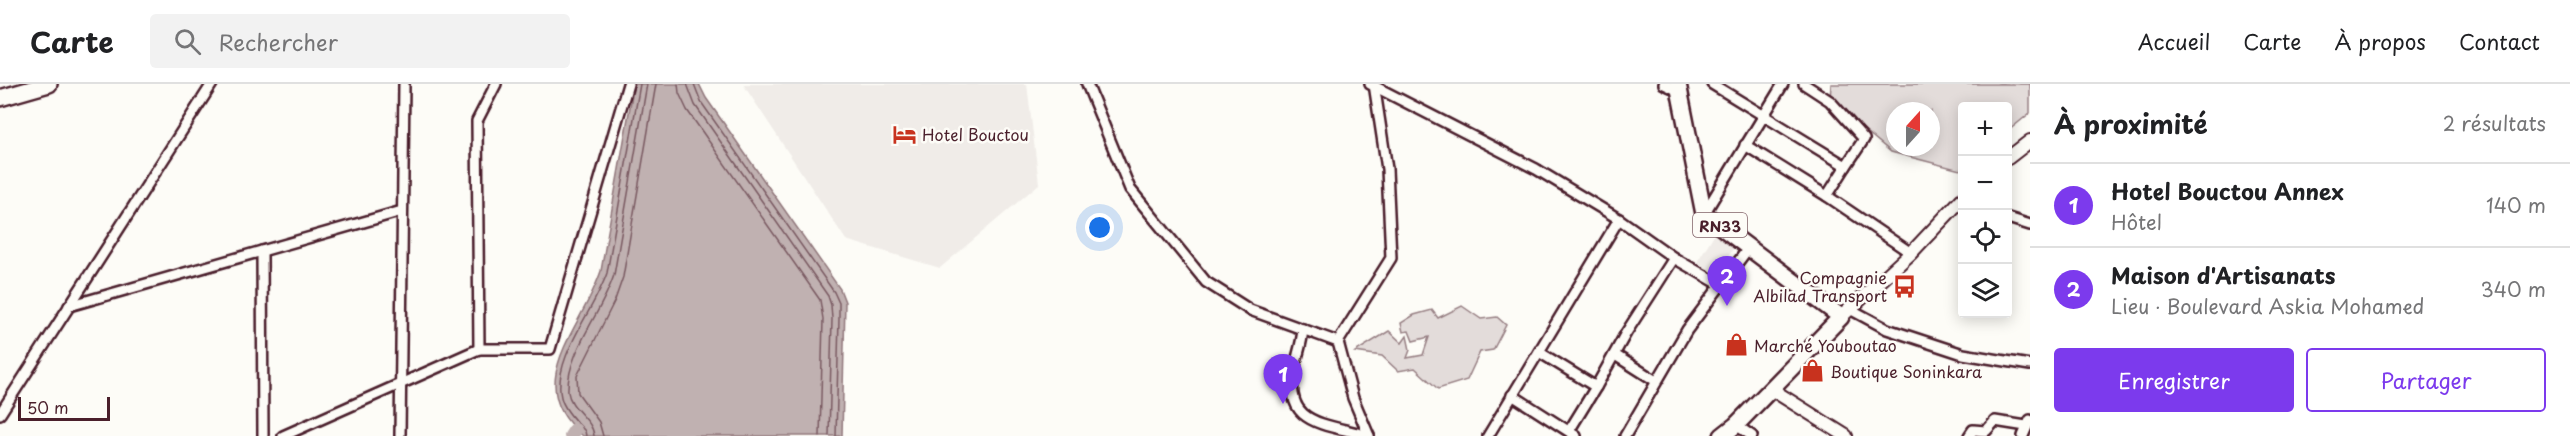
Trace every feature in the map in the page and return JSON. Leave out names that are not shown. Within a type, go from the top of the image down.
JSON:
[{"type":"main road","points":[[0,98],[25,88],[49,84]]},
{"type":"main road","name":"RN33","points":[[1678,88],[1704,214],[1845,313]]},
{"type":"main road","points":[[1722,436],[1736,425],[1845,313]]},
{"type":"street","points":[[0,414],[212,84]]},
{"type":"street","points":[[400,436],[404,84]]},
{"type":"street","points":[[479,349],[477,121],[496,84]]},
{"type":"street","points":[[283,436],[479,349],[550,349],[628,84]]},
{"type":"street","points":[[1087,84],[1130,189],[1206,282],[1250,310],[1338,342]]},
{"type":"street","points":[[1369,436],[1353,398],[1338,342],[1391,258],[1387,169],[1372,84]]},
{"type":"street","points":[[1372,84],[1536,169],[1619,219],[1674,258],[1721,285]]},
{"type":"street","points":[[1664,84],[1678,88]]},
{"type":"street","points":[[1712,84],[1846,166]]},
{"type":"street","points":[[1704,214],[1784,84]]},
{"type":"street","points":[[1804,84],[1830,101],[1864,139],[1827,196]]},
{"type":"street","points":[[2010,156],[2030,141]]},
{"type":"street","points":[[1745,145],[1827,196],[1911,253]]},
{"type":"street","points":[[1958,205],[1911,253],[1845,313],[1963,354],[2030,365]]},
{"type":"street","points":[[69,306],[402,211]]},
{"type":"street","points":[[1492,434],[1512,395],[1619,219]]},
{"type":"street","points":[[2012,220],[2030,225]]},
{"type":"street","points":[[1625,436],[1687,330],[1750,246]]},
{"type":"street","points":[[262,251],[263,436]]},
{"type":"street","points":[[1512,395],[1572,433],[1636,316],[1674,258]]},
{"type":"street","points":[[1303,329],[1302,346],[1294,366],[1292,401],[1296,409],[1307,418],[1369,436]]},
{"type":"street","points":[[1539,352],[1596,387]]},
{"type":"street","points":[[1615,355],[1656,381]]},
{"type":"street","points":[[1771,389],[1846,436]]},
{"type":"street","points":[[1969,436],[1973,430],[1986,431],[1995,422],[2026,428]]},
{"type":"street","points":[[1736,425],[1752,436]]},
{"type":"shaded area","name":"Hotel Bouctou","points":[[743,84],[1027,84],[1039,184],[940,268],[846,240]]},
{"type":"shaded area","points":[[1831,84],[2030,84],[2030,113],[2012,128],[2012,102],[1958,102],[1958,169],[1906,156],[1940,156],[1940,102],[1886,102],[1886,148],[1830,101]]},
{"type":"shaded area","points":[[1715,233],[1735,246],[1716,275],[1697,262]]},
{"type":"shaded area","points":[[1462,306],[1481,319],[1497,317],[1506,325],[1493,350],[1480,352],[1467,380],[1438,389],[1415,368],[1398,371],[1382,356],[1355,352],[1389,331],[1402,343],[1407,336],[1410,350],[1407,358],[1423,355],[1429,337],[1413,341],[1409,331],[1403,332],[1401,323],[1414,315],[1432,310],[1438,318]]},
{"type":"water","points":[[634,84],[699,84],[706,98],[840,289],[845,302],[842,436],[583,436],[565,416],[556,396],[556,376],[570,335],[601,271]]},
{"type":"waterway","points":[[571,436],[575,430]]},
{"type":"place","name":"Hotel Bouctou","points":[[904,134]]},
{"type":"place","name":"Compagnie Albilad Transport","points":[[1905,286]]},
{"type":"place","name":"Maison d'Artisanats","points":[[1727,306]]},
{"type":"place","name":"Marché Youboutao","points":[[1736,345]]},
{"type":"place","name":"Boutique Soninkara","points":[[1812,371]]},
{"type":"place","name":"Hotel Bouctou Annex","points":[[1283,404]]}]
